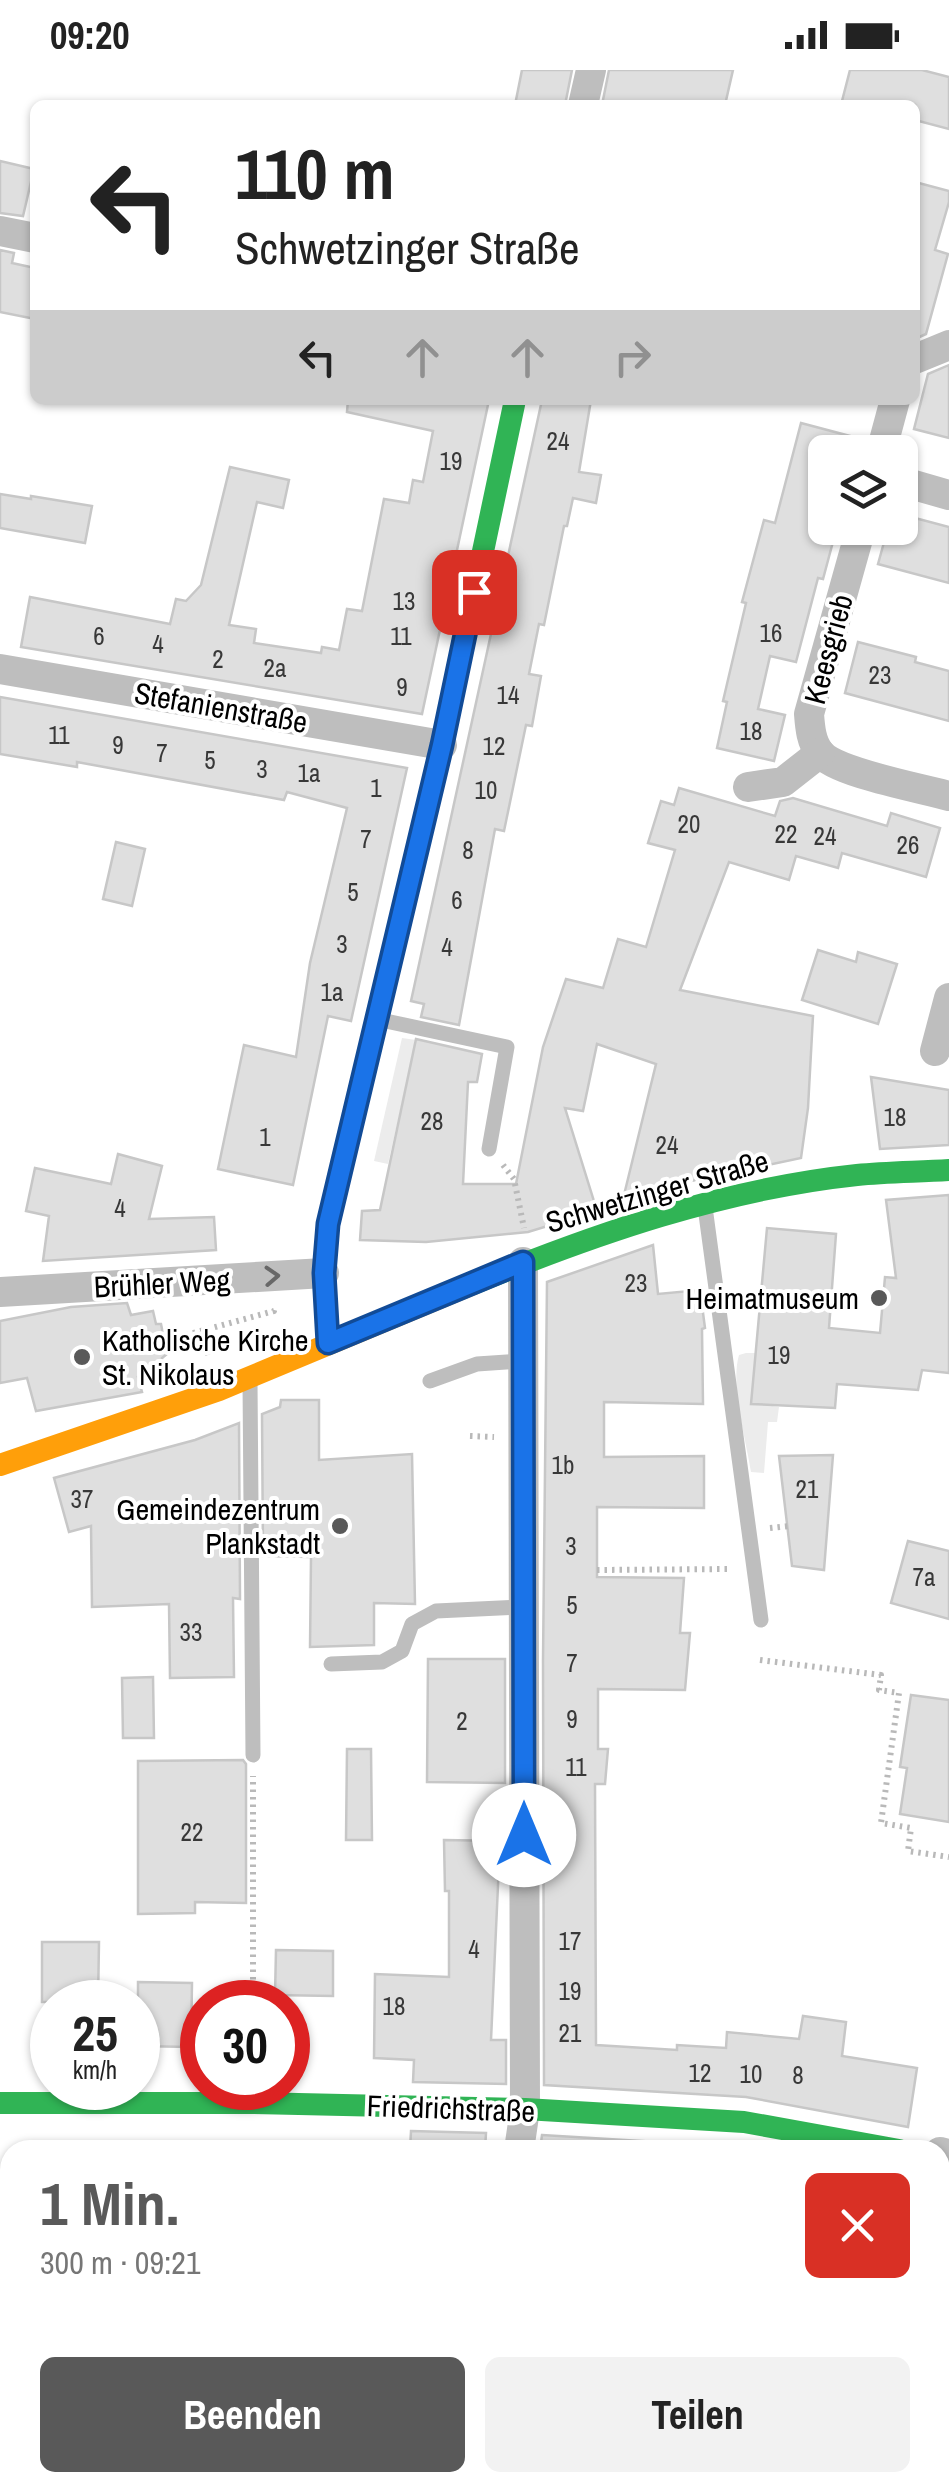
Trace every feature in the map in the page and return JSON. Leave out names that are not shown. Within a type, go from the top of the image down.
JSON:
[{"type":"street","points":[[583,100],[591,70]]},
{"type":"street","points":[[0,231],[30,237]]},
{"type":"street","points":[[920,357],[949,345]]},
{"type":"street","points":[[328,1343],[324,1273],[328,1224],[442,745],[514,405]]},
{"type":"street","points":[[887,435],[895,405]]},
{"type":"street","points":[[918,487],[949,495]]},
{"type":"street","name":"Keesgrieb","points":[[820,753],[811,735],[809,714],[856,545]]},
{"type":"street","name":"Stefanienstraße","points":[[0,669],[442,745]]},
{"type":"street","points":[[748,786],[783,782],[820,753],[837,766],[949,796]]},
{"type":"street","points":[[935,1051],[949,998]]},
{"type":"street","name":"Schwetzinger Straße","points":[[0,1465],[250,1378],[527,1261],[704,1203],[815,1179],[949,1170]]},
{"type":"street","points":[[520,2140],[525,2110],[523,1607],[534,1556],[522,1361],[527,1261]]},
{"type":"street","name":"Brühler Weg","points":[[0,1292],[324,1273]]},
{"type":"street","name":"Friedrichstraße","points":[[0,2103],[254,2103],[525,2110],[744,2122],[844,2140]]},
{"type":"lane","points":[[378,1019],[507,1047],[489,1149]]},
{"type":"lane","points":[[704,1203],[761,1620]]},
{"type":"lane","points":[[430,1381],[478,1364],[522,1361]]},
{"type":"lane","points":[[250,1378],[253,1755]]},
{"type":"lane","points":[[331,1664],[382,1662],[402,1651],[412,1624],[436,1611],[523,1607]]},
{"type":"path","points":[[489,1149],[514,1178],[527,1261]]},
{"type":"path","points":[[164,1341],[274,1312],[278,1276]]},
{"type":"path","points":[[597,1570],[723,1569]]},
{"type":"path","points":[[760,1660],[881,1674],[880,1690],[899,1693],[881,1823],[911,1828],[908,1852],[949,1857]]},
{"type":"path","points":[[898,1701],[910,1702]]},
{"type":"path","points":[[253,1755],[253,1980]]},
{"type":"shaded area","points":[[402,1038],[416,1040],[388,1164],[374,1161]]},
{"type":"shaded area","points":[[755,1353],[751,1403],[779,1407],[777,1422],[768,1422],[764,1473],[751,1472],[740,1413],[737,1368],[739,1355]]},
{"type":"building","points":[[522,70],[572,70],[566,100],[516,100]]},
{"type":"building","points":[[609,70],[733,70],[726,100],[603,100]]},
{"type":"building","points":[[850,70],[922,70],[949,77],[949,129],[920,121],[920,100],[842,100]]},
{"type":"building","points":[[0,161],[30,168],[23,216],[0,213]]},
{"type":"building","points":[[920,183],[949,191],[935,250],[948,254],[926,334],[920,337]]},
{"type":"building","points":[[0,250],[14,253],[12,263],[30,267],[30,318],[0,312]]},
{"type":"building","points":[[949,365],[949,438],[914,429],[928,374]]},
{"type":"building","points":[[348,405],[488,405],[422,714],[21,647],[30,597],[170,624],[176,599],[186,601],[201,585],[230,467],[289,480],[283,508],[257,502],[229,625],[256,629],[254,643],[321,653],[322,647],[339,650],[347,609],[362,611],[384,499],[409,503],[413,480],[423,482],[433,431],[347,412]]},
{"type":"building","points":[[541,405],[590,405],[579,472],[601,475],[596,503],[573,498],[564,526],[544,625],[539,624],[529,674],[541,676],[532,726],[526,725],[504,831],[495,829],[459,1025],[421,1017],[424,1004],[411,1001]]},
{"type":"building","points":[[801,423],[846,435],[808,435],[808,545],[832,545],[823,579],[818,578],[796,662],[770,656],[758,709],[785,715],[774,761],[717,748],[727,702],[723,701],[746,603],[742,602],[764,520],[775,523]]},
{"type":"building","points":[[0,494],[92,506],[85,543],[0,528]]},
{"type":"building","points":[[918,519],[949,527],[949,583],[878,564],[883,545],[918,545]]},
{"type":"building","points":[[858,642],[916,657],[915,662],[949,671],[949,721],[845,693]]},
{"type":"building","points":[[0,697],[407,768],[351,1021],[328,1016],[293,1185],[218,1169],[244,1045],[296,1057],[310,963],[347,808],[287,792],[284,800],[77,762],[77,767],[0,754]]},
{"type":"building","points":[[679,788],[775,816],[780,801],[793,798],[887,826],[891,813],[940,828],[926,877],[842,853],[838,868],[796,856],[789,880],[729,862],[680,990],[813,1016],[801,1158],[624,1195],[656,1064],[597,1044],[583,1111],[565,1108],[597,1211],[528,1232],[426,1242],[360,1240],[362,1211],[380,1210],[416,1039],[482,1054],[477,1082],[468,1082],[463,1184],[516,1184],[543,1047],[566,979],[603,988],[618,939],[646,947],[675,850],[648,843],[661,801],[674,805]]},
{"type":"building","points":[[116,842],[145,849],[132,906],[103,899]]},
{"type":"building","points":[[818,950],[856,962],[858,952],[897,964],[878,1024],[802,1000]]},
{"type":"building","points":[[871,1077],[949,1090],[949,1145],[880,1149]]},
{"type":"building","points":[[118,1154],[162,1166],[149,1219],[214,1217],[216,1250],[43,1261],[49,1216],[26,1211],[35,1168],[111,1184]]},
{"type":"building","points":[[949,1195],[949,1373],[922,1370],[918,1390],[837,1384],[835,1408],[751,1404],[767,1228],[836,1234],[829,1328],[880,1333],[885,1277],[896,1278],[886,1200]]},
{"type":"building","points":[[653,1245],[658,1294],[700,1290],[705,1328],[703,1404],[604,1402],[604,1457],[704,1456],[704,1508],[597,1507],[597,1577],[684,1578],[680,1633],[690,1633],[685,1690],[598,1689],[598,1749],[608,1749],[605,1784],[595,1784],[596,2045],[677,2050],[677,2045],[726,2048],[727,2032],[799,2039],[803,2016],[846,2022],[842,2056],[917,2068],[908,2127],[746,2097],[544,2085],[547,1282]]},
{"type":"building","name":"Katholische Kirche St. Nikolaus","points":[[127,1303],[131,1315],[153,1311],[156,1324],[161,1324],[167,1354],[162,1358],[164,1373],[138,1377],[142,1392],[36,1411],[27,1378],[0,1383],[0,1321],[71,1307]]},
{"type":"building","name":"Gemeindezentrum Plankstadt","points":[[281,1400],[319,1400],[319,1460],[412,1454],[415,1604],[374,1603],[374,1645],[310,1647],[311,1557],[263,1556],[262,1414],[280,1407]]},
{"type":"building","points":[[239,1423],[240,1599],[233,1598],[234,1677],[170,1678],[169,1604],[92,1607],[91,1526],[69,1532],[54,1478],[195,1440]]},
{"type":"building","points":[[833,1455],[824,1570],[792,1566],[779,1456]]},
{"type":"building","points":[[908,1541],[949,1551],[949,1619],[891,1603]]},
{"type":"building","points":[[428,1659],[505,1659],[505,1783],[427,1782]]},
{"type":"building","points":[[153,1677],[154,1738],[123,1738],[122,1678]]},
{"type":"building","points":[[911,1695],[949,1700],[949,1822],[900,1814],[907,1768],[900,1767]]},
{"type":"building","points":[[347,1749],[371,1749],[372,1840],[346,1840]]},
{"type":"building","points":[[243,1760],[246,1903],[195,1902],[195,1913],[138,1914],[138,1761]]},
{"type":"building","points":[[444,1840],[500,1841],[491,2040],[506,2040],[506,2084],[413,2082],[414,2060],[374,2058],[375,1974],[449,1977],[449,1891],[445,1891]]},
{"type":"building","points":[[42,1942],[99,1942],[98,1980],[42,1980]]},
{"type":"building","points":[[276,1950],[333,1951],[333,1996],[310,1996],[310,1980],[275,1980]]},
{"type":"building","points":[[160,1982],[180,1983],[180,2047],[160,2046]]},
{"type":"building","points":[[411,2131],[486,2133],[486,2140],[411,2140]]},
{"type":"building","points":[[542,2135],[625,2140],[541,2140]]},
{"type":"traffic: fast","points":[[328,1343],[324,1273],[328,1224],[442,745],[514,405]]},
{"type":"traffic: fast","points":[[473,1284],[613,1231],[709,1202],[807,1182],[949,1170]]},
{"type":"traffic: fast","points":[[0,2103],[525,2109],[744,2122],[844,2140]]},
{"type":"traffic: slow","points":[[0,1465],[219,1390],[473,1284]]},
{"type":"place","name":"Heimatmuseum","points":[[879,1298]]},
{"type":"place","name":"Katholische Kirche St. Nikolaus","points":[[82,1357]]},
{"type":"place","name":"Gemeindezentrum Plankstadt","points":[[340,1526]]},
{"type":"route","points":[[474,592],[442,745],[328,1224],[324,1273],[328,1343],[523,1262],[524,1835]]}]
